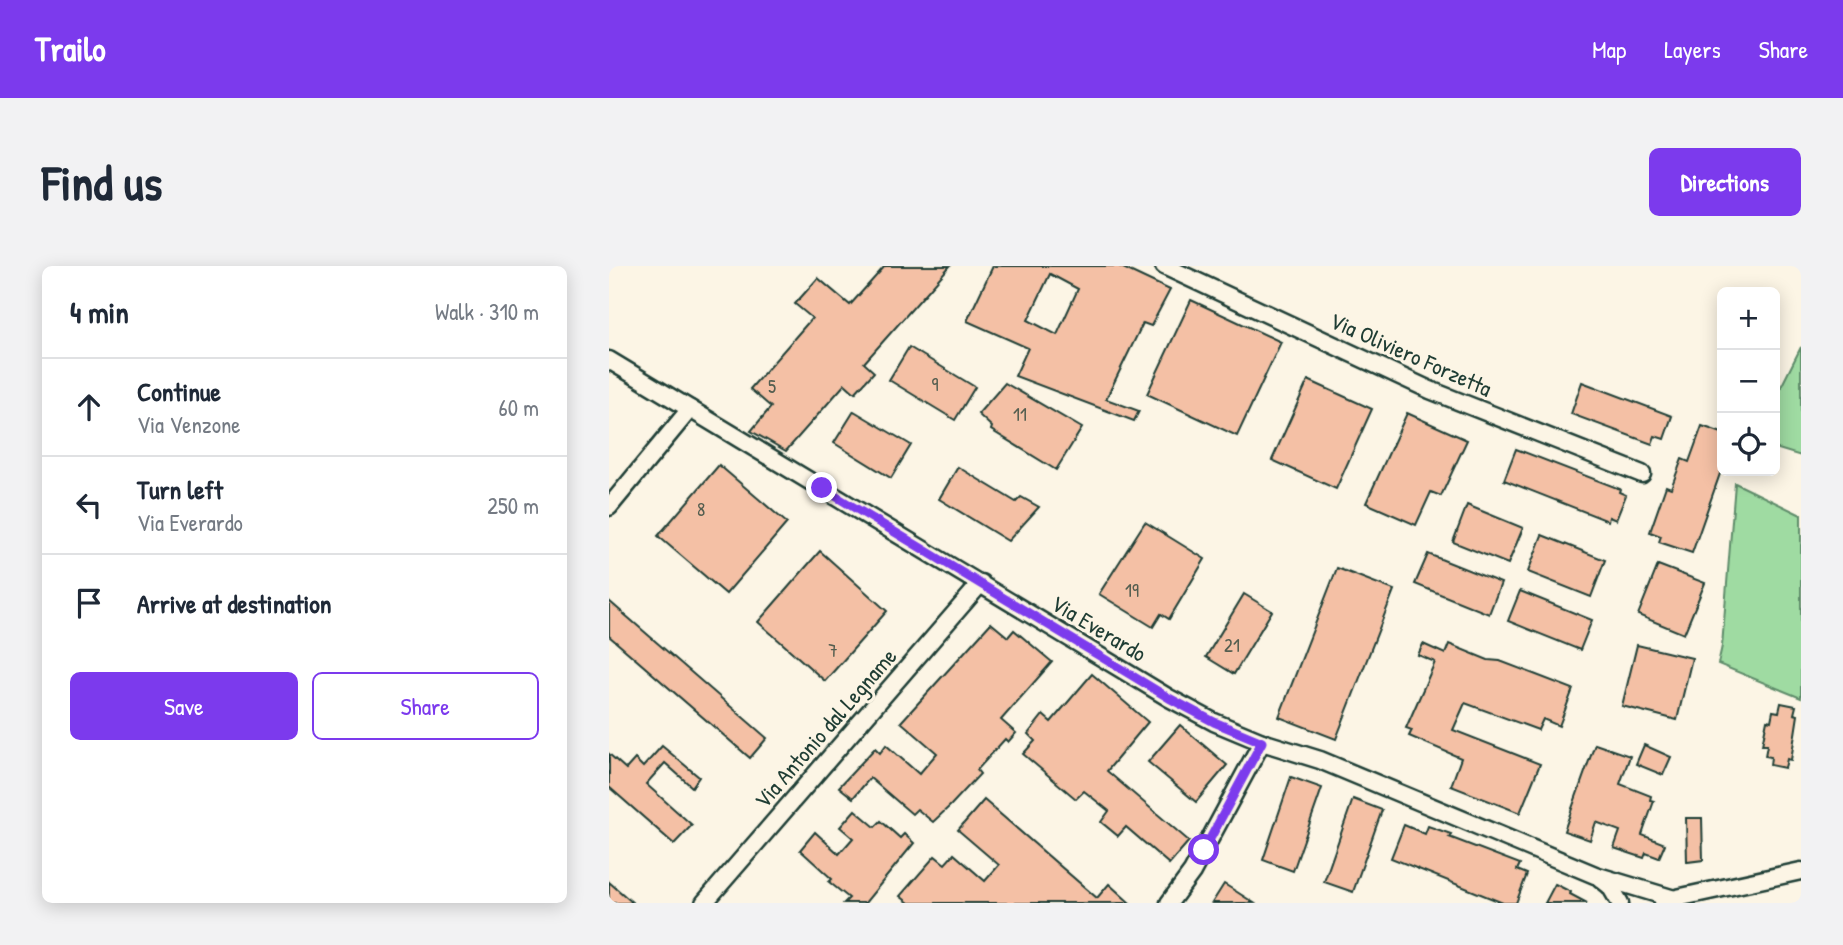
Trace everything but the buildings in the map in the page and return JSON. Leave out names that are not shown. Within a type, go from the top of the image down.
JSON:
[{"type":"street","name":"Via Oliviero Forzetta","points":[[1164,266],[1430,390],[1642,474]]},
{"type":"street","name":"Via Everardo","points":[[609,360],[1169,698],[1214,722],[1262,742],[1320,760],[1595,875],[1665,901]]},
{"type":"street","points":[[609,507],[690,409]]},
{"type":"street","name":"Via Antonio dal Legname","points":[[703,903],[981,583]]},
{"type":"street","points":[[1169,903],[1192,872],[1262,742]]},
{"type":"street","points":[[1665,901],[1801,872]]},
{"type":"street","name":"Via Everardo","points":[[1595,875],[1610,886],[1620,903]]},
{"type":"green space","points":[[1801,347],[1801,456],[1780,450],[1780,389]]},
{"type":"green space","points":[[1735,483],[1801,515],[1801,698],[1718,664],[1722,646]]},
{"type":"route","points":[[822,488],[1169,698],[1214,722],[1262,742],[1204,850]]}]
